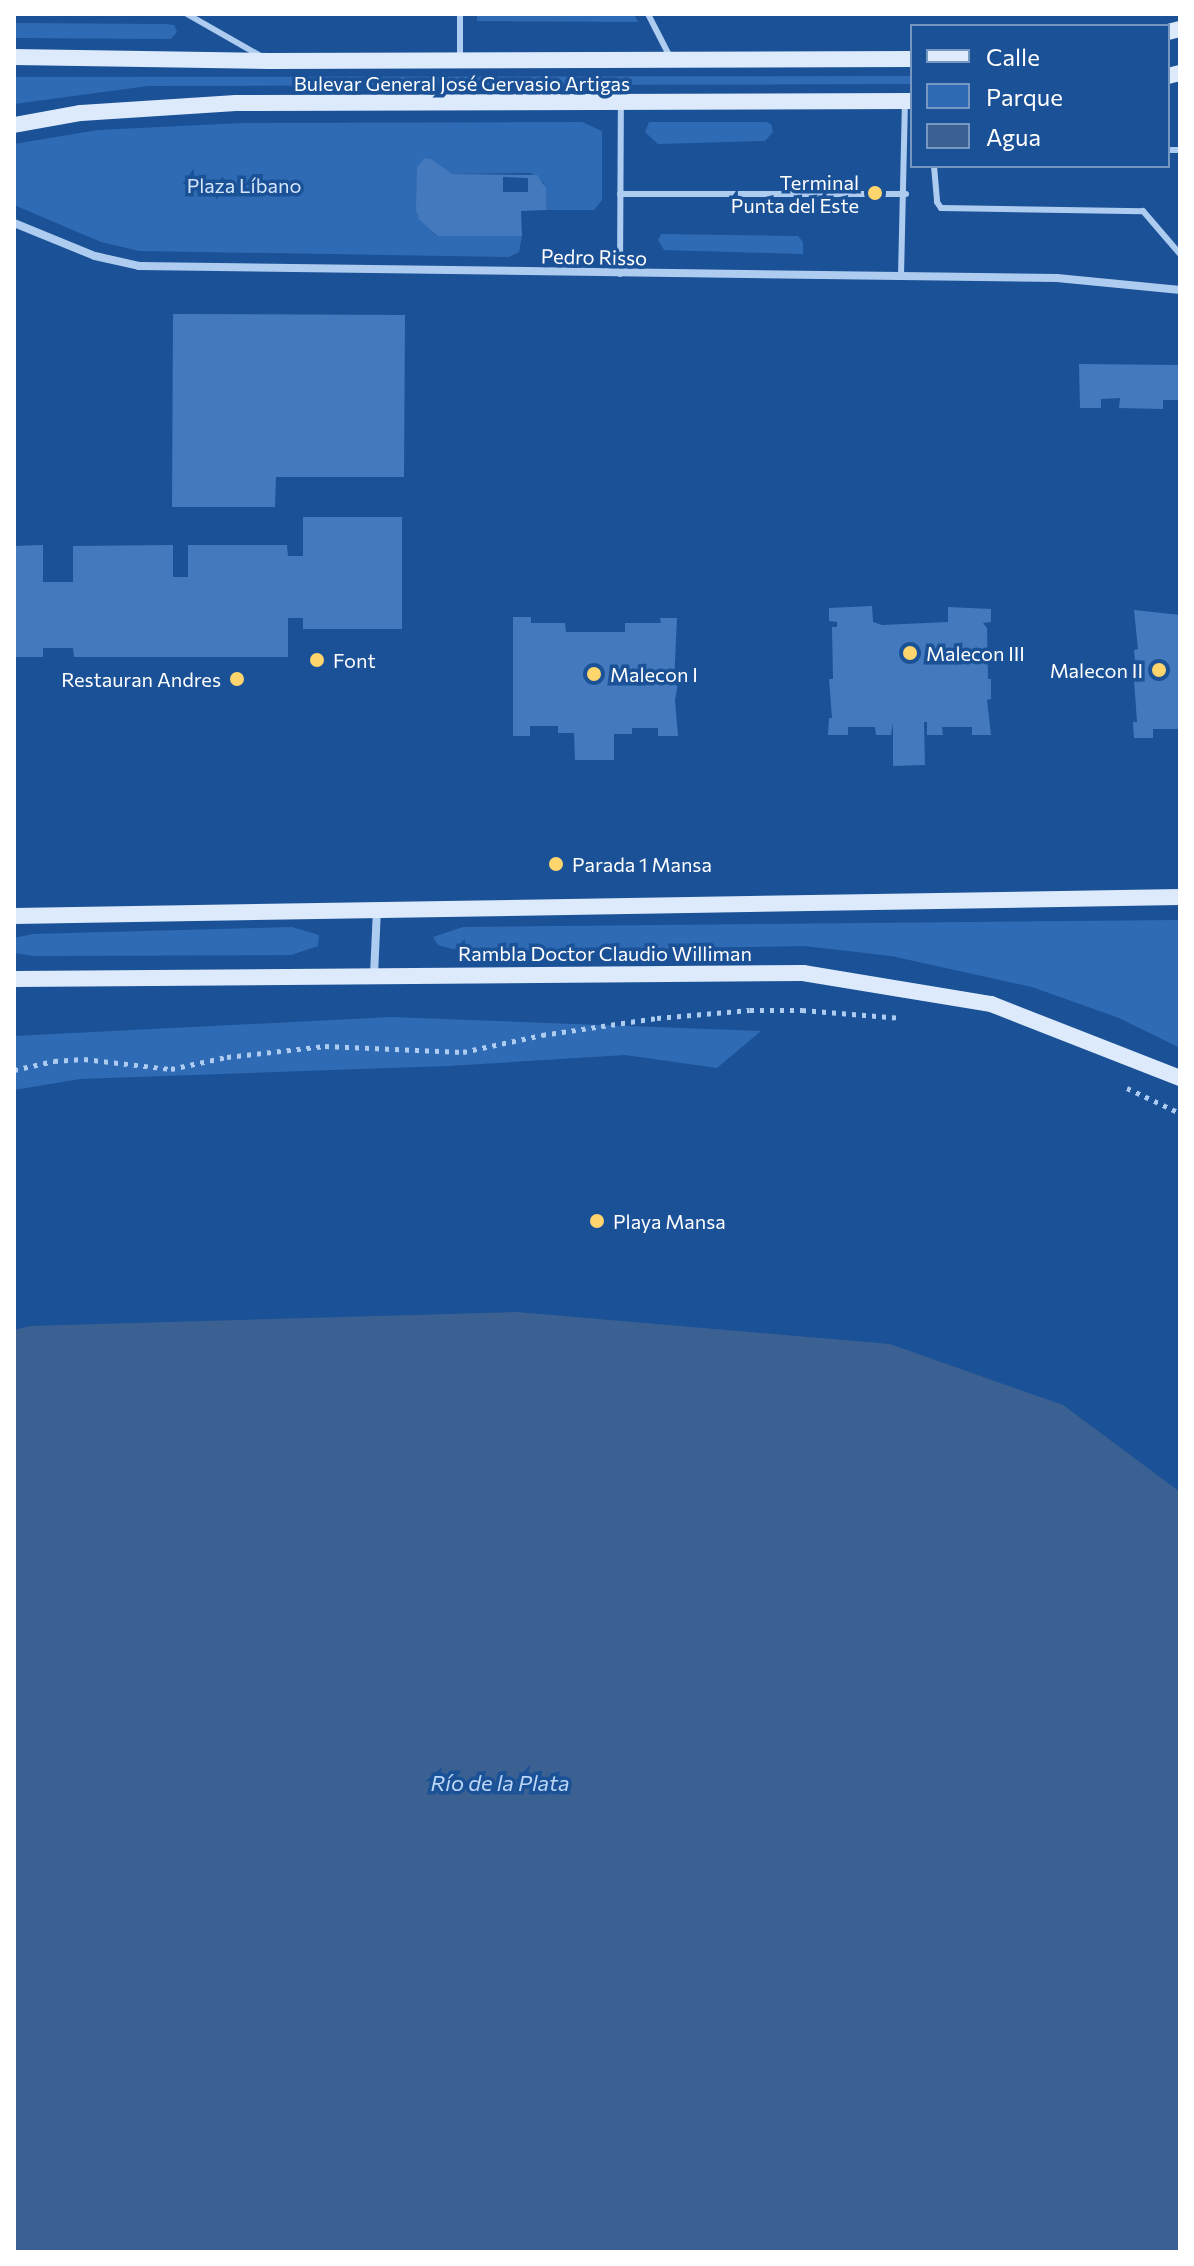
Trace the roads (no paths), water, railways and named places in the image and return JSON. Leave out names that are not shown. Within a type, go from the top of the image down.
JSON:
[{"type":"main road","name":"Bulevar General José Gervasio Artigas","points":[[14,57],[269,61],[460,58],[910,59]]},
{"type":"main road","name":"Bulevar General José Gervasio Artigas","points":[[14,125],[81,113],[236,103],[909,101]]},
{"type":"main road","points":[[14,916],[1180,897]]},
{"type":"main road","name":"Rambla Doctor Claudio Williman","points":[[14,979],[803,973],[991,1004],[1180,1078]]},
{"type":"street","name":"Pedro Risso","points":[[14,223],[95,256],[139,266],[1057,278],[1180,290]]},
{"type":"street","points":[[374,975],[377,910]]},
{"type":"lane","points":[[187,14],[269,61]]},
{"type":"lane","points":[[460,14],[460,58]]},
{"type":"lane","points":[[648,14],[671,59]]},
{"type":"lane","points":[[901,276],[909,101]]},
{"type":"lane","points":[[620,274],[621,102]]},
{"type":"lane","points":[[934,168],[937,202],[941,208],[1143,211],[1180,254]]},
{"type":"lane","points":[[620,194],[906,194]]},
{"type":"water","name":"Río de la Plata","points":[[517,1312],[890,1344],[1063,1405],[1180,1492],[1180,2252],[14,2252],[14,1330],[30,1326]]},
{"type":"place","name":"Terminal Punta del Este","points":[[875,193]]},
{"type":"place","name":"Malecon III","points":[[910,653]]},
{"type":"place","name":"Font","points":[[317,660]]},
{"type":"place","name":"Malecon II","points":[[1159,670]]},
{"type":"place","name":"Malecon I","points":[[594,674]]},
{"type":"place","name":"Restauran Andres","points":[[237,679]]},
{"type":"place","name":"Parada 1 Mansa","points":[[556,864]]},
{"type":"place","name":"Playa Mansa","points":[[597,1221]]},
{"type":"park label","name":"Plaza Líbano","points":[[244,185]]}]
